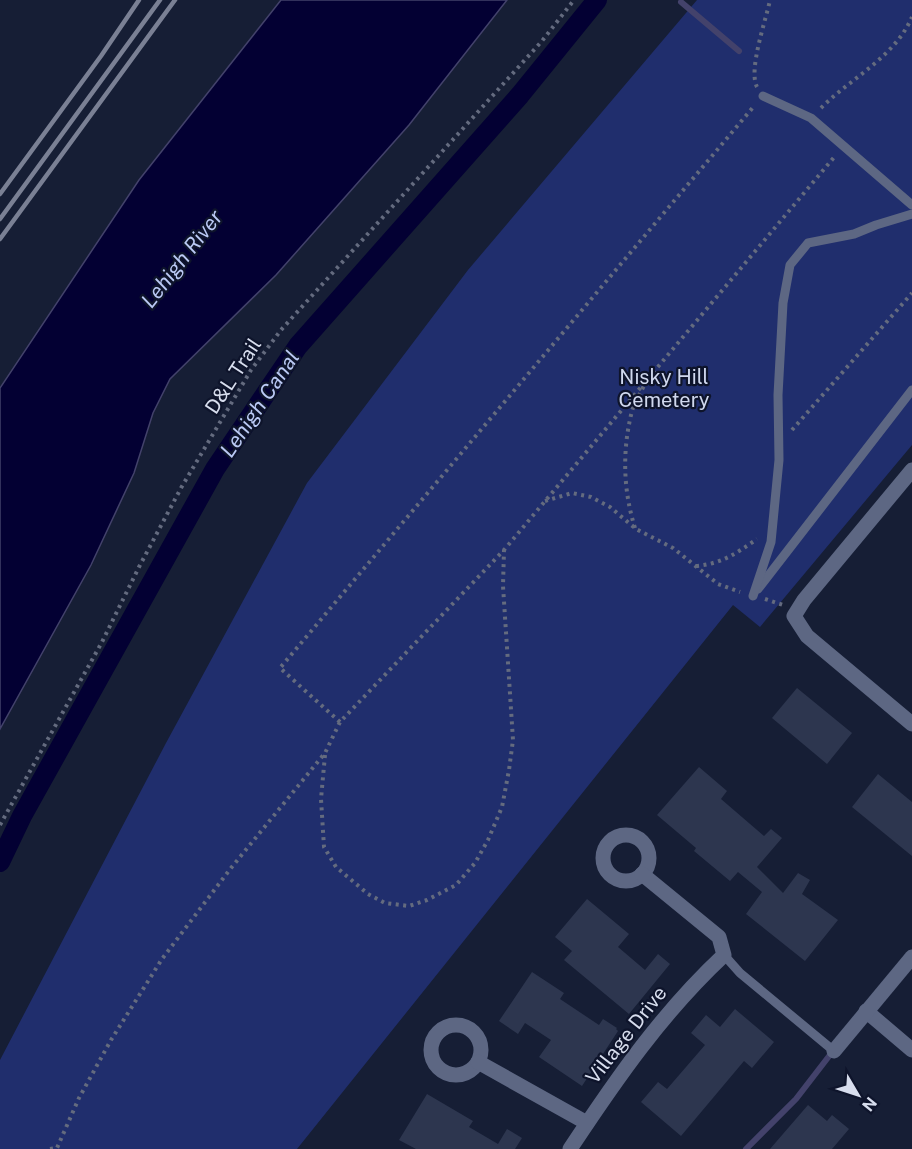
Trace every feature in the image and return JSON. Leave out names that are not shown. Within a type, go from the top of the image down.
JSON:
[{"type":"street","points":[[912,470],[804,600],[794,616],[807,636],[912,724]]},
{"type":"street","points":[[642,874],[719,938],[724,955]]},
{"type":"street","name":"Village Drive","points":[[570,1149],[629,1062],[667,1013],[724,955]]},
{"type":"street","points":[[834,1050],[912,957]]},
{"type":"street","points":[[866,1011],[912,1050]]},
{"type":"street","points":[[478,1062],[587,1123]]},
{"type":"lane","points":[[763,96],[811,118],[912,205]]},
{"type":"lane","points":[[753,596],[771,542],[773,525],[779,446],[778,395],[783,303],[790,265],[808,243],[855,234],[912,214]]},
{"type":"lane","points":[[753,596],[912,390]]},
{"type":"lane","points":[[724,955],[740,973],[834,1050]]},
{"type":"path","name":"D&L Trail","points":[[0,825],[102,642],[181,489],[252,370],[281,330],[534,50],[574,0]]},
{"type":"path","points":[[340,722],[280,668],[763,96],[754,81],[754,70],[770,0]]},
{"type":"path","points":[[811,118],[837,93],[890,52],[907,28],[912,16]]},
{"type":"path","points":[[50,1149],[57,1148],[79,1098],[111,1040],[162,959],[231,868],[325,753],[340,722],[504,550],[844,146]]},
{"type":"path","points":[[779,446],[912,293]]},
{"type":"path","points":[[636,530],[628,505],[624,480],[633,410],[649,375]]},
{"type":"path","points":[[543,501],[572,493],[591,497],[610,507],[636,530],[673,548],[718,584],[780,603],[794,616]]},
{"type":"path","points":[[696,566],[713,565],[732,557],[773,525]]},
{"type":"path","points":[[325,753],[321,799],[324,847],[336,867],[368,894],[386,903],[408,906],[427,900],[456,885],[475,863],[502,807],[513,740],[503,586],[504,550]]},
{"type":"green space","name":"Nisky Hill Cemetery","points":[[697,0],[912,0],[912,445],[760,627],[733,605],[297,1149],[0,1149],[0,1060],[166,743],[307,483],[468,270]]},
{"type":"water","name":"Lehigh River","points":[[281,0],[507,0],[409,125],[276,275],[170,379],[153,413],[134,473],[91,565],[0,729],[0,388],[139,180]]},
{"type":"building","points":[[797,688],[852,733],[827,764],[772,718]]},
{"type":"building","points":[[699,767],[727,791],[721,799],[764,836],[771,829],[782,838],[757,867],[783,893],[798,873],[810,880],[802,894],[838,920],[805,961],[746,914],[762,892],[738,872],[730,881],[694,851],[696,848],[657,815]]},
{"type":"building","points":[[878,774],[912,802],[912,856],[852,807]]},
{"type":"building","points":[[587,899],[629,934],[618,947],[645,970],[658,954],[670,964],[629,1014],[564,960],[572,951],[555,937]]},
{"type":"building","points":[[532,972],[564,993],[560,999],[599,1025],[603,1019],[617,1028],[618,1031],[582,1086],[539,1057],[551,1040],[525,1023],[518,1034],[499,1021]]},
{"type":"building","points":[[735,1009],[774,1042],[752,1068],[744,1061],[681,1136],[641,1102],[658,1082],[667,1089],[705,1045],[691,1033],[706,1015],[720,1027]]},
{"type":"building","points":[[427,1094],[473,1121],[469,1127],[498,1144],[507,1129],[522,1138],[515,1149],[416,1149],[399,1140]]},
{"type":"building","points":[[808,1105],[827,1121],[832,1115],[849,1129],[832,1149],[770,1149]]},
{"type":"waterway","name":"Lehigh Canal","points":[[0,862],[22,816],[215,469],[298,346],[520,95],[597,0]]},
{"type":"waterway","points":[[681,2],[739,51]]},
{"type":"waterway","points":[[746,1149],[796,1099],[833,1051]]},
{"type":"railway","points":[[0,194],[139,0]]},
{"type":"railway","points":[[0,219],[160,0]]},
{"type":"railway","points":[[0,239],[175,0]]}]
